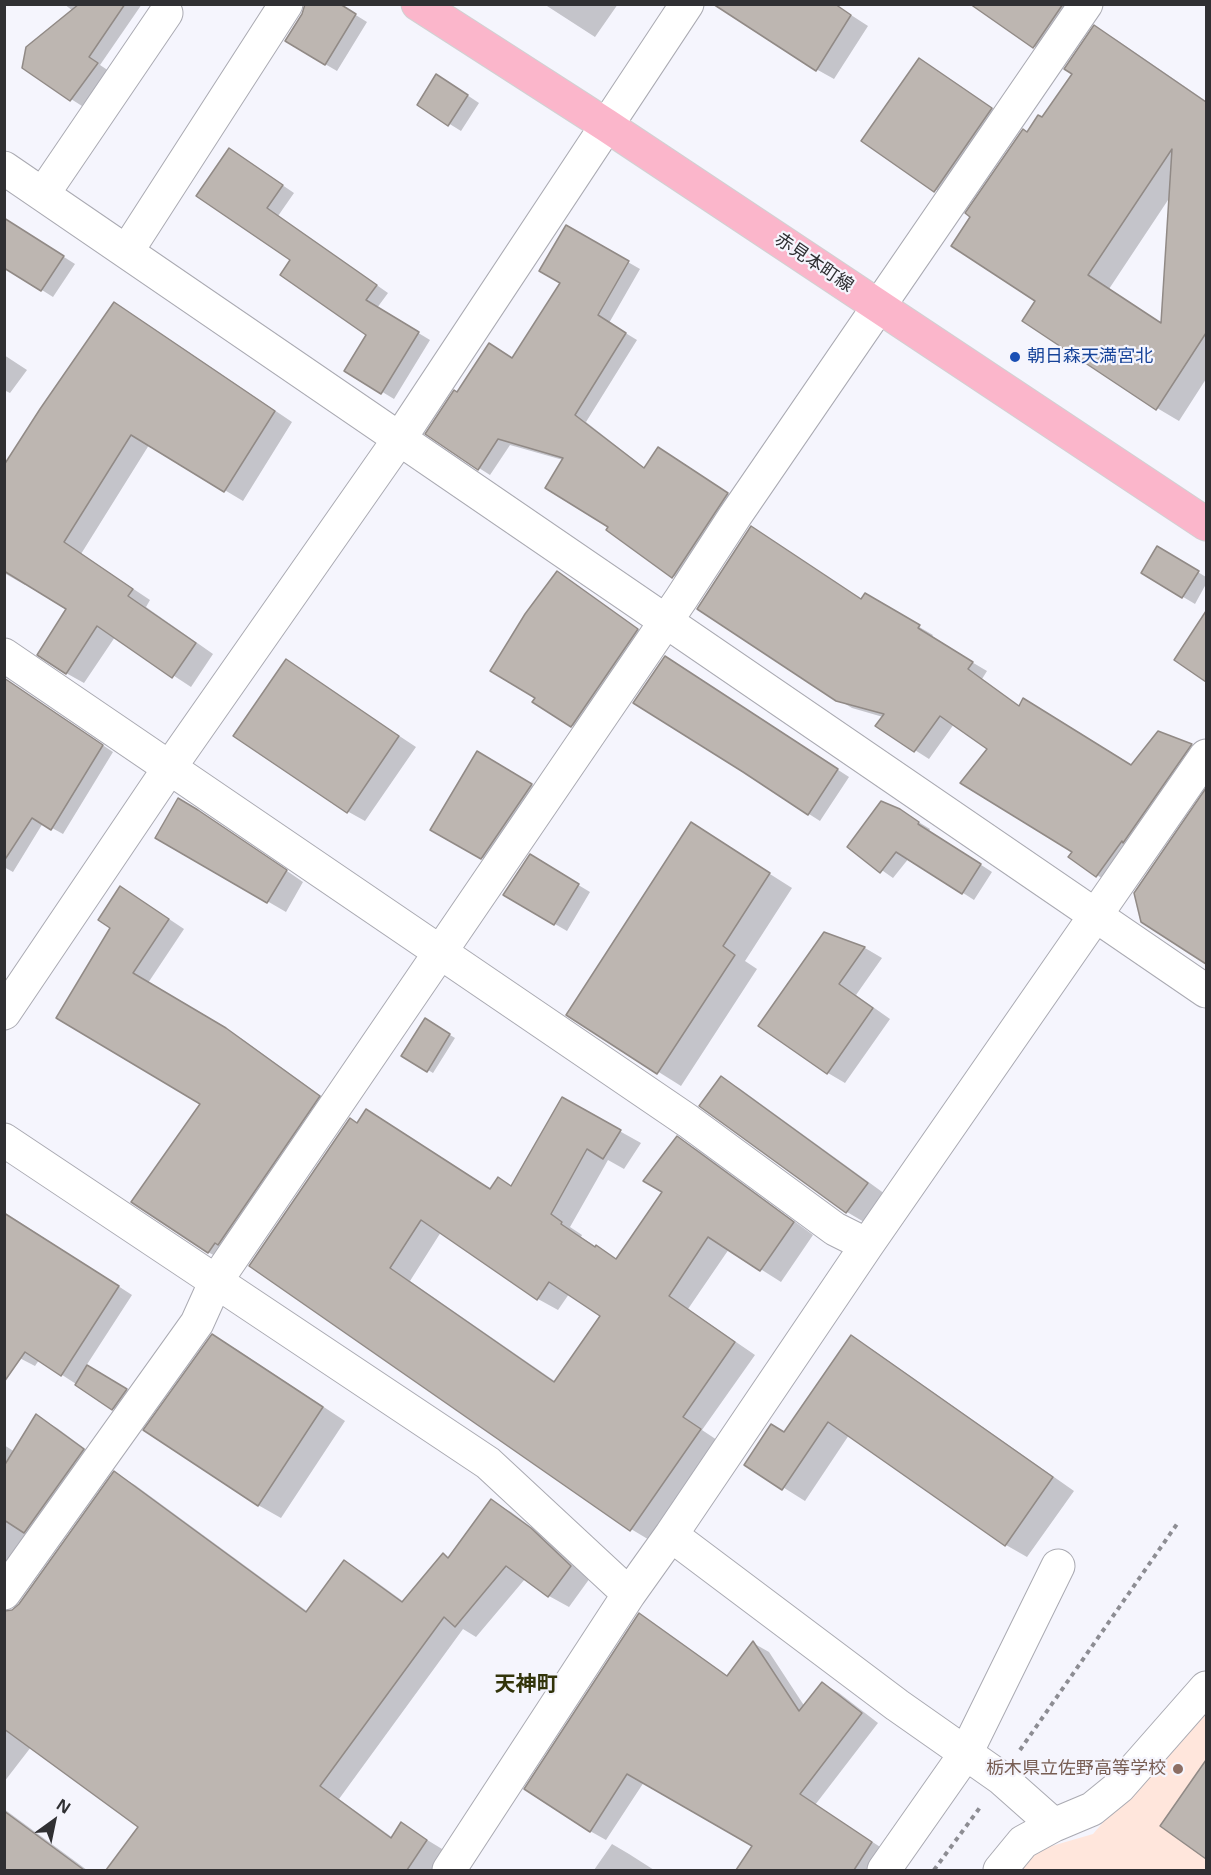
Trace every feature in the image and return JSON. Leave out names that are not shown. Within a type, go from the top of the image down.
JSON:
[{"type":"main road","name":"赤見本町線","points":[[418,4],[606,124],[1206,524]]},
{"type":"street","points":[[126,251],[286,4]]},
{"type":"street","points":[[4,1013],[170,767],[400,438],[687,4]]},
{"type":"street","points":[[4,1593],[197,1323],[216,1281],[1086,4]]},
{"type":"street","points":[[43,194],[166,13]]},
{"type":"street","points":[[4,168],[1206,991]]},
{"type":"street","points":[[4,655],[688,1121],[835,1229],[867,1245]]},
{"type":"street","points":[[449,1870],[629,1594],[867,1245],[1206,756]]},
{"type":"street","points":[[4,1140],[488,1463],[629,1594]]},
{"type":"street","points":[[671,1535],[897,1705],[1001,1778],[1054,1825]]},
{"type":"street","points":[[884,1870],[966,1753],[1058,1566]]},
{"type":"street","points":[[1000,1870],[1023,1842],[1054,1825],[1092,1809],[1119,1787],[1206,1688]]},
{"type":"path","points":[[934,1870],[1001,1778],[1177,1524]]},
{"type":"shaded area","name":"栃木県立佐野高等学校","points":[[1206,1703],[1206,1870],[1022,1870],[1038,1850],[1093,1834]]},
{"type":"building","points":[[79,4],[125,4],[89,57],[98,63],[70,101],[22,68],[26,47]]},
{"type":"building","points":[[305,4],[340,4],[356,14],[325,65],[285,41],[302,14]]},
{"type":"building","points":[[713,4],[835,4],[851,15],[816,71]]},
{"type":"building","points":[[970,4],[1063,4],[1033,48]]},
{"type":"building","points":[[1094,25],[1206,102],[1206,333],[1156,410],[1022,321],[1035,301],[951,246],[970,217],[965,213],[1023,129],[1027,132],[1038,115],[1042,117],[1072,74],[1064,69]],"holes":[[[1172,149],[1161,323],[1088,275]]]},
{"type":"building","points":[[919,58],[992,108],[934,192],[861,141]]},
{"type":"building","points":[[436,74],[468,95],[448,126],[417,105]]},
{"type":"building","points":[[229,148],[283,185],[267,208],[377,285],[366,300],[419,332],[381,394],[344,371],[366,335],[280,275],[290,260],[196,196]]},
{"type":"building","points":[[4,218],[64,256],[41,291],[4,268]]},
{"type":"building","points":[[566,225],[629,261],[598,315],[626,333],[575,415],[644,468],[658,447],[728,493],[672,578],[606,530],[608,527],[545,488],[563,458],[498,439],[478,470],[425,434],[454,390],[457,392],[489,343],[512,358],[560,283],[539,271]]},
{"type":"building","points":[[114,302],[275,411],[224,492],[131,435],[64,542],[133,589],[128,596],[196,643],[172,678],[97,626],[66,674],[37,655],[66,609],[4,571],[4,465]]},
{"type":"building","points":[[751,526],[861,599],[865,593],[920,625],[918,628],[973,662],[968,669],[1019,706],[1023,698],[1131,765],[1158,731],[1192,744],[1123,843],[1122,841],[1096,877],[1068,857],[1072,852],[960,783],[987,749],[940,716],[914,752],[875,726],[884,714],[836,701],[697,609]]},
{"type":"building","points":[[1157,546],[1199,571],[1182,598],[1141,573]]},
{"type":"building","points":[[557,571],[638,629],[571,727],[532,702],[535,698],[490,671],[525,614]]},
{"type":"building","points":[[1206,611],[1206,682],[1174,660]]},
{"type":"building","points":[[665,656],[838,769],[808,815],[633,703]]},
{"type":"building","points":[[286,659],[399,736],[347,813],[233,736]]},
{"type":"building","points":[[4,678],[103,745],[51,830],[32,818],[4,861]]},
{"type":"building","points":[[477,751],[532,784],[481,859],[430,830]]},
{"type":"building","points":[[1206,788],[1206,964],[1141,922],[1134,893]]},
{"type":"building","points":[[178,798],[287,870],[267,903],[155,838]]},
{"type":"building","points":[[881,801],[900,809],[919,822],[918,824],[981,864],[962,894],[896,852],[880,873],[847,847]]},
{"type":"building","points":[[691,822],[770,873],[723,946],[735,955],[657,1074],[566,1015]]},
{"type":"building","points":[[530,854],[579,884],[554,925],[503,895]]},
{"type":"building","points":[[120,886],[169,919],[133,973],[226,1028],[320,1096],[218,1245],[215,1243],[208,1253],[131,1202],[200,1104],[56,1018],[110,928],[98,920]]},
{"type":"building","points":[[824,932],[865,947],[839,984],[873,1008],[827,1074],[758,1026]]},
{"type":"building","points":[[425,1018],[450,1034],[427,1072],[401,1056]]},
{"type":"building","points":[[721,1076],[868,1183],[846,1213],[699,1106]]},
{"type":"building","points":[[562,1097],[621,1130],[603,1159],[587,1149],[551,1214],[562,1222],[561,1224],[616,1259],[662,1192],[643,1181],[677,1136],[794,1222],[760,1271],[708,1237],[669,1296],[735,1342],[683,1417],[701,1429],[630,1531],[249,1266],[350,1118],[357,1123],[366,1109],[490,1189],[498,1177],[511,1186]],"holes":[[[421,1220],[537,1300],[549,1282],[600,1316],[554,1382],[390,1268]]]},
{"type":"building","points":[[4,1213],[119,1286],[61,1376],[25,1352],[4,1382]]},
{"type":"building","points":[[212,1334],[323,1407],[258,1506],[143,1430]]},
{"type":"building","points":[[851,1335],[1053,1477],[1005,1546],[828,1422],[782,1490],[744,1465],[771,1424],[784,1432]]},
{"type":"building","points":[[87,1365],[127,1389],[112,1410],[75,1385]]},
{"type":"building","points":[[36,1414],[84,1449],[24,1533],[4,1520],[4,1466]]},
{"type":"building","points":[[114,1471],[306,1612],[344,1560],[402,1602],[443,1553],[448,1558],[491,1499],[531,1528],[571,1566],[548,1597],[506,1566],[455,1627],[444,1617],[320,1786],[391,1838],[401,1822],[427,1840],[407,1870],[106,1870],[138,1827],[4,1729],[4,1611],[12,1610],[19,1604]]},
{"type":"building","points":[[639,1613],[727,1676],[753,1641],[799,1711],[822,1682],[862,1713],[800,1794],[872,1842],[854,1870],[736,1870],[752,1846],[627,1774],[590,1832],[524,1789]]},
{"type":"building","points":[[1206,1760],[1206,1859],[1160,1826]]},
{"type":"building","points":[[4,1811],[84,1870],[4,1870]]},
{"type":"place","name":"朝日森天満宮北","points":[[1015,357]]},
{"type":"place","name":"栃木県立佐野高等学校","points":[[1178,1769]]},
{"type":"district","name":"天神町","points":[[526,1685]]}]
